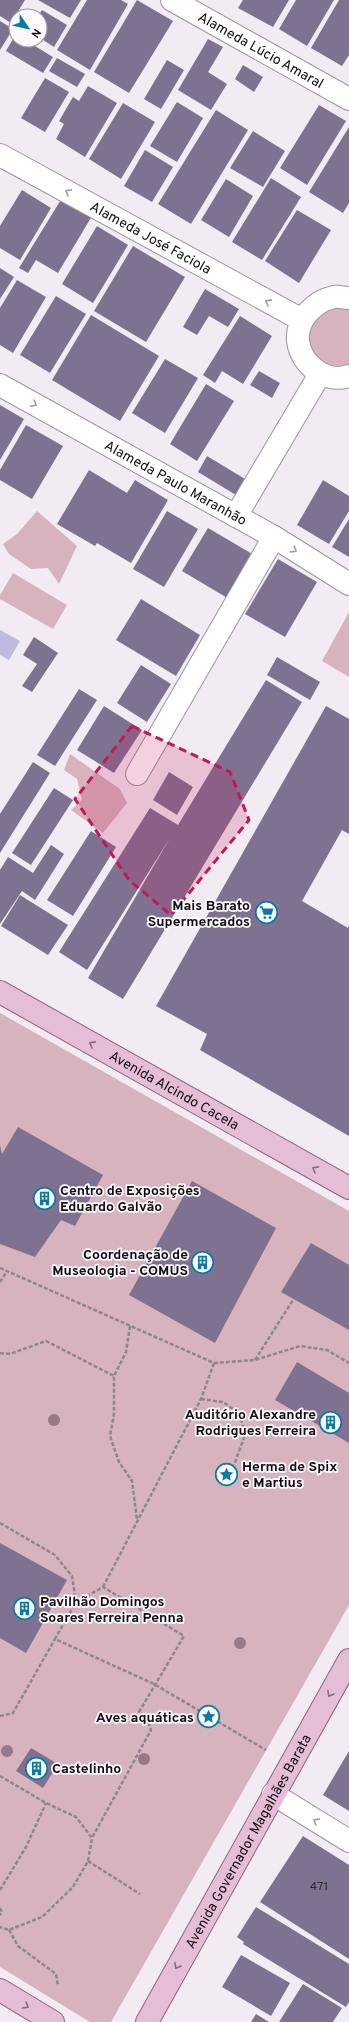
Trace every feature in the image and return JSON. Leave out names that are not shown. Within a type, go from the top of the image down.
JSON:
[{"type":"main road","name":"Avenida Alcindo Cacela","points":[[0,992],[349,1188]]},
{"type":"main road","name":"Avenida Governador Magalhães Barata","points":[[147,2022],[272,1794],[349,1660]]},
{"type":"main road","points":[[0,1990],[53,2022]]},
{"type":"street","name":"Alameda Lúcio Amaral","points":[[172,0],[349,99]]},
{"type":"street","name":"Alameda José Faciola","points":[[0,155],[302,320]]},
{"type":"street","points":[[349,298],[335,296],[316,304],[302,320],[298,340],[304,360],[320,374],[341,379],[349,376]]},
{"type":"street","points":[[236,516],[320,374]]},
{"type":"street","name":"Alameda Paulo Maranhão","points":[[0,385],[274,537],[349,584]]},
{"type":"street","points":[[137,774],[274,537]]},
{"type":"street","points":[[272,1794],[349,1841]]},
{"type":"path","points":[[0,1268],[214,1363],[255,1360],[300,1346],[327,1350],[349,1363]]},
{"type":"path","points":[[0,1282],[7,1272]]},
{"type":"path","points":[[255,1360],[293,1300]]},
{"type":"path","points":[[130,1326],[126,1352],[114,1376],[114,1414],[110,1436],[119,1462],[132,1481],[137,1519]]},
{"type":"path","points":[[0,1353],[10,1354],[46,1341],[114,1376]]},
{"type":"path","points":[[0,1716],[13,1712],[76,1602],[103,1587],[137,1519],[201,1399],[214,1363]]},
{"type":"path","points":[[201,1399],[223,1402],[240,1414],[245,1435],[234,1465]]},
{"type":"path","points":[[0,1523],[55,1555],[72,1576],[76,1602]]},
{"type":"path","points":[[0,1927],[9,1930],[42,1917],[73,1887],[88,1860],[92,1838],[151,1730],[148,1721],[139,1712],[154,1684],[184,1636],[103,1587]]},
{"type":"path","points":[[55,1639],[154,1684],[266,1750]]},
{"type":"path","points":[[0,1776],[46,1803],[76,1817],[92,1838]]},
{"type":"path","points":[[0,1890],[26,1847],[46,1803]]},
{"type":"path","points":[[88,1860],[140,1894]]},
{"type":"path","points":[[0,1908],[2,1912],[0,1915]]},
{"type":"path","points":[[9,1930],[18,1946],[56,1974],[58,1986]]},
{"type":"highlighted area","points":[[132,726],[230,772],[249,820],[171,915],[129,880],[75,799]]},
{"type":"shaded area","points":[[349,305],[349,372],[341,374],[310,358],[308,324],[323,307]]},
{"type":"shaded area","points":[[37,511],[77,546],[59,584],[48,568],[31,569],[9,554],[3,544],[17,534]]},
{"type":"shaded area","points":[[13,573],[67,605],[53,629],[0,599],[0,595]]},
{"type":"shaded area","points":[[349,612],[349,677],[322,661]]},
{"type":"shaded area","points":[[70,754],[120,789],[127,803],[103,833],[71,810],[82,800],[77,779],[64,770]]},
{"type":"shaded area","points":[[0,1013],[349,1211],[349,1605],[111,2022],[90,2022],[0,1967]]},
{"type":"water","points":[[0,630],[20,641],[9,660],[0,655]]},
{"type":"building","points":[[0,0],[25,0],[20,8],[8,8],[8,21],[0,16]]},
{"type":"building","points":[[38,0],[81,0],[70,18]]},
{"type":"building","points":[[87,0],[121,0],[128,4],[90,70],[57,50]]},
{"type":"building","points":[[137,0],[173,21],[129,93],[94,72]]},
{"type":"building","points":[[243,0],[289,0],[273,27],[238,8]]},
{"type":"building","points":[[296,0],[334,0],[307,46],[279,29]]},
{"type":"building","points":[[339,0],[349,0],[349,55],[342,66],[311,48]]},
{"type":"building","points":[[48,14],[67,25],[54,47],[48,43]]},
{"type":"building","points":[[0,21],[8,26],[8,37],[0,50]]},
{"type":"building","points":[[208,39],[223,47],[208,72],[227,84],[211,110],[178,90]]},
{"type":"building","points":[[8,48],[38,48],[53,57],[43,73],[6,51]]},
{"type":"building","points":[[57,58],[85,74],[77,87],[49,71]]},
{"type":"building","points":[[167,60],[184,70],[161,109],[144,99]]},
{"type":"building","points":[[243,65],[263,77],[254,92],[235,79]]},
{"type":"building","points":[[45,78],[69,92],[45,132],[21,118]]},
{"type":"building","points":[[88,86],[117,103],[85,157],[56,139],[64,124],[59,121],[73,97],[79,101]]},
{"type":"building","points":[[177,102],[203,118],[177,162],[150,146]]},
{"type":"building","points":[[123,103],[155,122],[121,179],[89,159]]},
{"type":"building","points":[[319,105],[346,121],[307,185],[280,168]]},
{"type":"building","points":[[216,110],[248,130],[191,224],[158,204]]},
{"type":"building","points":[[349,127],[349,203],[343,213],[309,192]]},
{"type":"building","points":[[253,131],[285,151],[263,187],[230,168]]},
{"type":"building","points":[[145,150],[173,167],[152,202],[124,186]]},
{"type":"building","points":[[271,178],[301,197],[262,260],[232,242]]},
{"type":"building","points":[[226,179],[253,196],[229,237],[201,220]]},
{"type":"building","points":[[22,190],[51,208],[20,260],[0,248],[0,226]]},
{"type":"building","points":[[62,198],[92,216],[58,273],[36,260],[28,273],[19,268]]},
{"type":"building","points":[[297,210],[331,230],[299,283],[265,261]]},
{"type":"building","points":[[97,226],[128,245],[93,303],[62,284]]},
{"type":"building","points":[[133,246],[185,277],[146,342],[94,311]]},
{"type":"building","points":[[0,268],[14,277],[0,299]]},
{"type":"building","points":[[17,280],[46,297],[13,353],[0,345],[0,308]]},
{"type":"building","points":[[205,289],[239,309],[228,327],[209,316],[197,335],[183,327]]},
{"type":"building","points":[[56,296],[86,314],[50,373],[20,355]]},
{"type":"building","points":[[91,315],[159,356],[120,421],[52,380]]},
{"type":"building","points":[[240,316],[272,336],[243,384],[222,371],[215,383],[203,375]]},
{"type":"building","points":[[165,359],[198,378],[165,433],[132,413]]},
{"type":"building","points":[[259,371],[280,383],[272,398],[250,385]]},
{"type":"building","points":[[206,384],[234,401],[197,461],[170,444]]},
{"type":"building","points":[[0,405],[24,419],[0,460]]},
{"type":"building","points":[[26,425],[63,446],[32,499],[0,480],[0,470]]},
{"type":"building","points":[[207,456],[245,479],[236,495],[198,472]]},
{"type":"building","points":[[89,470],[127,493],[135,480],[168,500],[131,563],[97,543],[95,546],[57,524]]},
{"type":"building","points":[[323,480],[349,496],[349,511],[329,544],[297,525]]},
{"type":"building","points":[[167,511],[198,529],[164,587],[133,569]]},
{"type":"building","points":[[349,519],[349,557],[332,547]]},
{"type":"building","points":[[208,528],[254,555],[229,599],[182,571]]},
{"type":"building","points":[[278,559],[317,582],[285,637],[245,614]]},
{"type":"building","points":[[141,599],[200,635],[176,676],[116,640]]},
{"type":"building","points":[[34,637],[58,653],[32,692],[22,686],[37,664],[23,655]]},
{"type":"building","points":[[277,657],[320,682],[310,700],[267,675]]},
{"type":"building","points":[[141,665],[171,684],[147,722],[117,703]]},
{"type":"building","points":[[266,680],[302,702],[123,999],[88,978],[170,838],[87,970],[59,952],[150,808],[178,825]]},
{"type":"building","points":[[79,689],[97,700],[55,766],[37,755]]},
{"type":"building","points":[[104,706],[142,730],[114,773],[77,750]]},
{"type":"building","name":"Mais Barato Supermercados","points":[[326,706],[349,719],[349,834],[342,830],[302,901],[348,928],[349,925],[349,1136],[200,1050],[207,1034],[156,1006]]},
{"type":"building","points":[[33,762],[50,773],[0,853],[0,814]]},
{"type":"building","points":[[169,772],[193,787],[177,815],[153,800]]},
{"type":"building","points":[[54,788],[73,800],[31,865],[12,853]]},
{"type":"building","points":[[91,831],[116,847],[73,916],[47,900]]},
{"type":"building","points":[[51,845],[64,854],[35,900],[22,891],[0,924],[0,870],[8,857],[33,873]]},
{"type":"building","points":[[20,895],[68,925],[48,955],[1,926]]},
{"type":"building","name":"Centro de Exposições Eduardo Galvão","points":[[18,1127],[103,1175],[75,1226],[61,1220],[35,1257],[0,1244],[0,1145],[2,1154]]},
{"type":"building","name":"Coordenação de Museologia - COMUS","points":[[192,1181],[276,1228],[215,1343],[129,1295]]},
{"type":"building","points":[[311,1243],[349,1265],[349,1330],[281,1292]]},
{"type":"building","name":"Auditório Alexandre Rodrigues Ferreira","points":[[297,1362],[349,1393],[349,1443],[275,1400]]},
{"type":"building","name":"Pavilhão Domingos Soares Ferreira Penna","points":[[0,1543],[67,1580],[26,1653],[0,1638]]},
{"type":"building","name":"Castelinho","points":[[31,1748],[58,1764],[43,1788],[16,1771]]},
{"type":"building","points":[[349,1751],[349,1811],[323,1795]]},
{"type":"building","points":[[303,1836],[349,1865],[349,1959],[260,1902]]},
{"type":"building","points":[[256,1907],[349,1964],[349,2002],[346,2007],[243,1944],[244,1942],[237,1937]]},
{"type":"building","points":[[241,1955],[290,1983],[271,2016],[222,1987]]},
{"type":"building","points":[[303,1984],[342,2008],[333,2022],[279,2022]]},
{"type":"building","points":[[256,2014],[269,2022],[251,2022]]},
{"type":"place","name":"Mais Barato Supermercados","points":[[266,913]]},
{"type":"place","name":"Centro de Exposições Eduardo Galvão","points":[[45,1198]]},
{"type":"place","name":"Coordenação de Museologia - COMUS","points":[[203,1262]]},
{"type":"place","name":"Auditório Alexandre Rodrigues Ferreira","points":[[331,1422]]},
{"type":"place","name":"Herma de Spix e Martius","points":[[227,1474]]},
{"type":"place","name":"Pavilhão Domingos Soares Ferreira Penna","points":[[25,1609]]},
{"type":"place","name":"Aves aquáticas","points":[[209,1717]]},
{"type":"place","name":"Castelinho","points":[[37,1768]]}]
